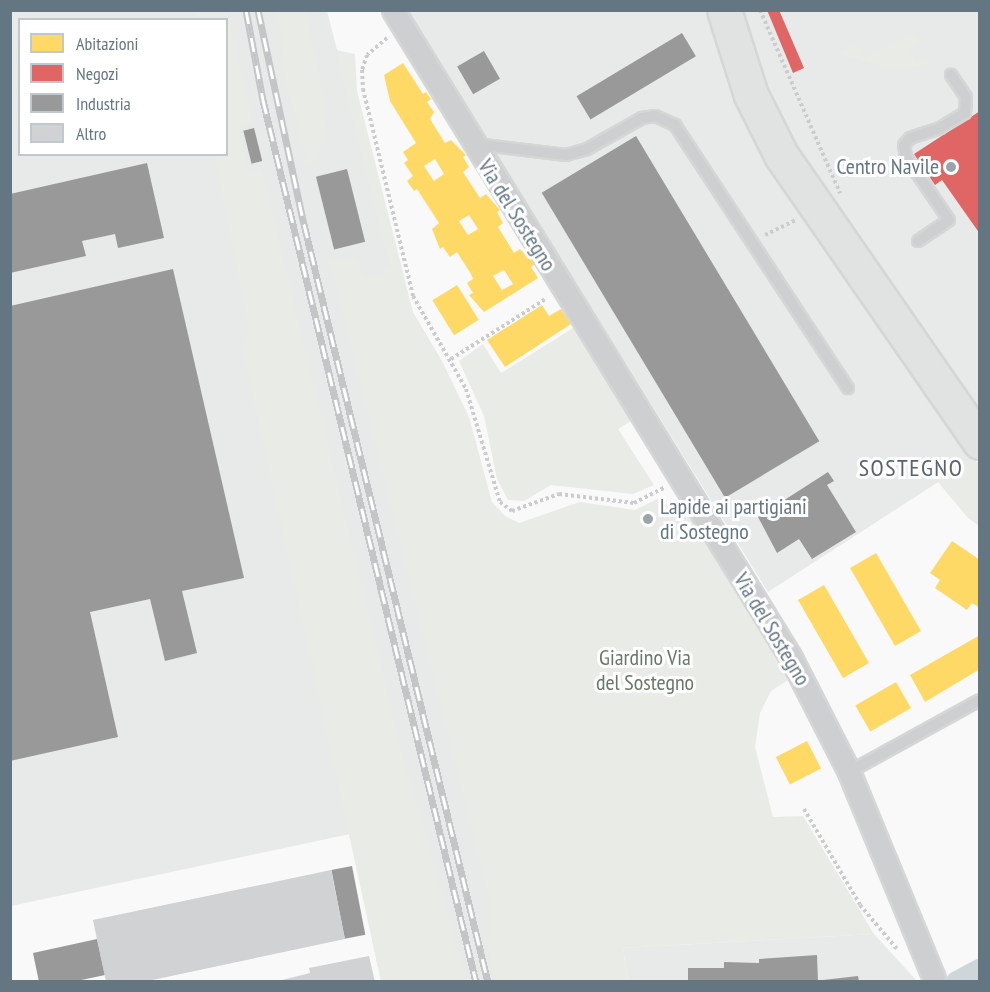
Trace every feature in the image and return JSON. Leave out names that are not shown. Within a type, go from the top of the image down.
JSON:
[{"type":"highway","points":[[724,10],[751,94],[781,155],[980,442]]},
{"type":"street","name":"Via del Sostegno","points":[[393,10],[472,144],[791,658],[849,772],[935,980]]},
{"type":"lane","points":[[918,241],[949,220],[906,157],[903,145],[910,138],[940,128],[965,113],[966,97],[951,75]]},
{"type":"lane","name":"Via del Sostegno","points":[[472,144],[566,155],[655,116],[675,125],[685,136],[751,243],[848,388]]},
{"type":"lane","points":[[849,772],[980,700]]},
{"type":"path","points":[[760,10],[840,190],[837,199]]},
{"type":"path","points":[[393,32],[367,55],[362,70],[363,89],[412,296],[451,359],[474,410],[494,490],[506,507],[521,510],[540,498],[559,494],[634,503],[673,483]]},
{"type":"path","points":[[751,243],[786,223],[802,219]]},
{"type":"path","points":[[451,359],[555,293]]},
{"type":"path","points":[[804,809],[860,904],[897,949]]},
{"type":"shaded area","points":[[10,11],[327,11],[577,981],[381,981],[350,834],[11,906]]},
{"type":"shaded area","points":[[407,11],[716,11],[774,162],[933,404],[974,459],[768,592]]},
{"type":"shaded area","points":[[743,11],[979,11],[979,414],[954,381],[792,137],[768,85]]},
{"type":"shaded area","points":[[874,934],[917,981],[628,981],[623,948]]},
{"type":"green space","points":[[194,11],[227,11],[253,123],[239,126],[249,172],[262,169],[402,753],[467,981],[381,981],[245,359],[248,324],[214,156],[228,156],[228,18],[196,18]]},
{"type":"green space","points":[[278,11],[306,11],[321,84],[327,140],[312,165],[307,162],[285,79]]},
{"type":"green space","points":[[913,34],[915,39],[922,39],[910,49],[916,63],[927,59],[933,64],[893,70],[837,54],[855,45],[862,58]]},
{"type":"green space","name":"Giardino Via del Sostegno","points":[[336,50],[355,54],[357,91],[413,312],[442,361],[469,417],[492,502],[505,516],[519,523],[580,502],[635,510],[663,496],[673,511],[689,505],[793,677],[771,691],[760,713],[755,747],[773,817],[803,816],[874,934],[623,948],[628,981],[497,981],[488,948],[489,900],[330,261],[352,257],[364,275],[380,275],[390,266]]},
{"type":"green space","points":[[573,328],[631,421],[618,429],[654,485],[633,494],[551,485],[524,501],[508,500],[497,479],[484,416],[459,361],[483,344],[501,373]]},
{"type":"green space","points":[[974,459],[979,464],[979,526],[968,518],[938,482]]},
{"type":"building: Abitazioni","points":[[403,63],[423,94],[426,92],[431,99],[427,102],[434,112],[430,119],[445,143],[451,140],[466,155],[463,157],[469,167],[463,172],[480,198],[486,194],[500,210],[497,212],[503,223],[498,227],[514,253],[520,249],[535,264],[531,267],[538,278],[484,312],[469,295],[473,293],[467,283],[473,279],[471,274],[457,252],[450,257],[443,247],[440,249],[432,229],[439,223],[417,189],[414,191],[407,181],[413,176],[404,163],[408,160],[403,152],[416,143],[390,101],[384,75]],"holes":[[[435,159],[444,174],[434,181],[424,166]],[[469,215],[478,229],[468,235],[459,221]],[[504,270],[513,284],[502,290],[493,276]]]},
{"type":"building: Abitazioni","points":[[457,285],[479,320],[454,335],[432,300]]},
{"type":"building: Abitazioni","points":[[542,305],[549,316],[561,309],[571,324],[505,367],[487,340]]},
{"type":"building: Abitazioni","points":[[952,541],[980,560],[980,608],[972,603],[967,610],[935,588],[940,580],[930,573]]},
{"type":"building: Abitazioni","points":[[876,553],[921,631],[895,646],[850,568]]},
{"type":"building: Abitazioni","points":[[824,585],[869,663],[843,678],[798,600]]},
{"type":"building: Abitazioni","points":[[980,635],[980,669],[925,702],[910,675]]},
{"type":"building: Abitazioni","points":[[896,682],[911,708],[870,731],[855,706]]},
{"type":"building: Abitazioni","points":[[807,741],[821,769],[790,785],[776,757]]},
{"type":"building: Negozi","points":[[767,10],[779,10],[804,68],[793,73]]},
{"type":"building: Negozi","name":"Centro Navile","points":[[980,111],[980,234],[942,180],[935,185],[914,154]]},
{"type":"building: Industria","points":[[682,33],[696,56],[590,119],[577,96]]},
{"type":"building: Industria","points":[[484,51],[500,79],[473,94],[457,66]]},
{"type":"building: Industria","points":[[254,128],[262,161],[252,164],[243,131]]},
{"type":"building: Industria","points":[[636,136],[819,441],[725,498],[542,193]]},
{"type":"building: Industria","points":[[147,163],[164,238],[118,248],[115,234],[82,241],[86,256],[10,273],[10,194]]},
{"type":"building: Industria","points":[[347,169],[365,242],[334,250],[316,177]]},
{"type":"building: Industria","points":[[173,269],[244,578],[182,591],[197,653],[165,661],[150,599],[90,612],[118,737],[10,761],[10,306]]},
{"type":"building: Industria","points":[[828,472],[834,481],[827,485],[856,532],[812,559],[799,539],[777,553],[758,517]]},
{"type":"building: Industria","points":[[352,866],[365,935],[345,939],[331,870]]},
{"type":"building: Industria","points":[[97,939],[105,975],[72,982],[39,982],[33,953]]},
{"type":"building: Industria","points":[[817,955],[818,982],[688,982],[688,968],[724,968],[724,962],[759,963],[759,959]]},
{"type":"building: Industria","points":[[858,976],[859,982],[823,982],[823,980]]},
{"type":"building: Altro","points":[[331,870],[345,939],[143,982],[106,982],[93,920]]},
{"type":"building: Altro","points":[[369,956],[375,982],[274,982],[310,973],[309,968]]},
{"type":"waterway","points":[[957,982],[980,970]]},
{"type":"railway","points":[[246,10],[263,100],[476,982]]},
{"type":"railway","points":[[258,10],[304,224],[488,982]]},
{"type":"place","name":"Centro Navile","points":[[951,167]]},
{"type":"place","name":"Lapide ai partigiani di Sostegno","points":[[648,519]]},
{"type":"district","name":"SOSTEGNO","points":[[911,468]]}]
